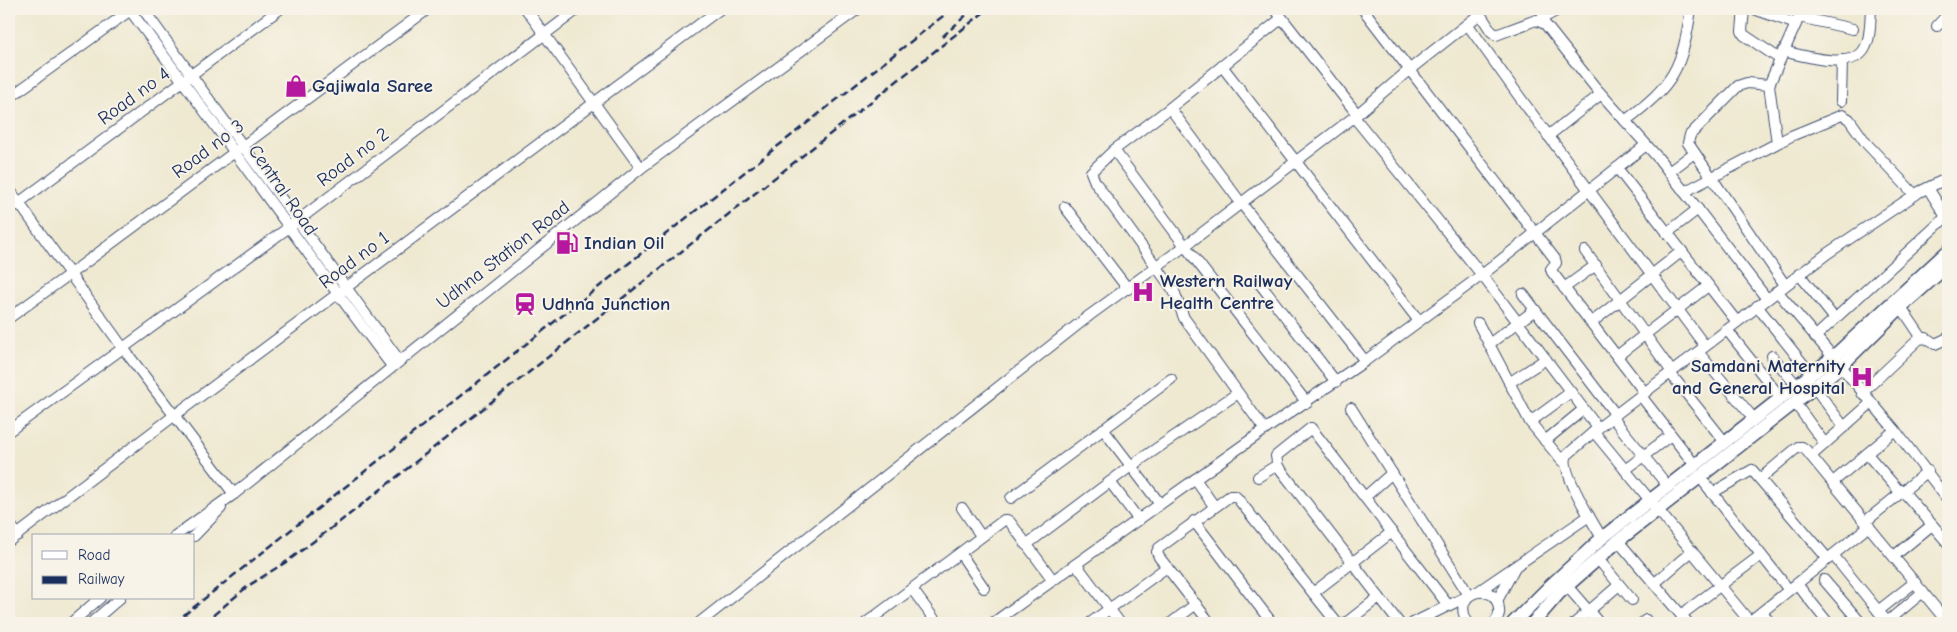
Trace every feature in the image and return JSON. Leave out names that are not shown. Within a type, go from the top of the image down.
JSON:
[{"type":"main road","points":[[1513,623],[1549,586],[1602,538],[1653,505],[1696,470],[1815,388],[1836,362],[1948,251]]},
{"type":"main road","points":[[1533,623],[1567,586],[1618,541],[1653,505],[1667,485],[1696,470],[1724,441],[1811,374],[1836,362],[1902,307],[1948,265]]},
{"type":"street","name":"Central Road","points":[[131,9],[188,79],[297,222],[341,291]]},
{"type":"street","points":[[9,98],[131,9]]},
{"type":"street","name":"Central Road","points":[[143,9],[188,79]]},
{"type":"street","name":"Road no 4","points":[[9,210],[280,9]]},
{"type":"street","name":"Road no 3","points":[[9,318],[428,9]]},
{"type":"street","points":[[526,9],[641,168]]},
{"type":"street","name":"Road no 2","points":[[9,431],[297,222],[578,9]]},
{"type":"street","name":"Road no 1","points":[[9,541],[720,9]]},
{"type":"street","name":"Udhna Station Road","points":[[178,534],[234,494],[641,168],[858,9]]},
{"type":"street","points":[[1275,9],[1584,409],[1596,430],[1625,470],[1721,586],[1749,623],[1830,557],[1901,491],[1928,471]]},
{"type":"street","points":[[1363,9],[1554,258],[1556,263],[1551,270],[1616,356],[1712,493],[1761,555],[1828,623]]},
{"type":"street","points":[[700,623],[1090,315],[1185,246],[1356,115],[1409,70],[1468,25],[1479,12],[1491,31],[1496,35],[1539,20],[1560,9]]},
{"type":"street","points":[[1625,121],[1656,97],[1674,74],[1685,47],[1691,9]]},
{"type":"street","points":[[1744,9],[1742,31],[1744,35],[1782,55],[1818,60],[1842,60],[1856,56],[1865,49],[1868,42],[1871,9]]},
{"type":"street","points":[[1754,9],[1853,28]]},
{"type":"street","points":[[1937,26],[1948,14]]},
{"type":"street","points":[[1777,143],[1769,85],[1798,17]]},
{"type":"street","points":[[1265,430],[1184,318],[1176,294],[1094,182],[1091,175],[1093,169],[1114,150],[1170,108],[1282,18]]},
{"type":"street","points":[[1539,20],[1545,24],[1601,94],[1669,172],[1767,299]]},
{"type":"street","points":[[1468,25],[1548,136],[1678,309],[1702,349],[1754,419]]},
{"type":"street","points":[[1841,101],[1842,60]]},
{"type":"street","points":[[1222,66],[1297,160],[1419,321]]},
{"type":"street","points":[[1769,85],[1747,83],[1738,86],[1690,135],[1688,143],[1781,288],[1815,337],[1895,430],[1928,471],[1948,500]]},
{"type":"street","points":[[1548,136],[1601,94]]},
{"type":"street","points":[[1170,108],[1241,203],[1365,362]]},
{"type":"street","points":[[1684,192],[1777,143],[1837,116],[1846,117],[1866,143],[1915,195]]},
{"type":"street","points":[[993,623],[1195,479],[1365,362],[1482,275],[1646,145]]},
{"type":"street","name":"Central Road","points":[[239,148],[288,228],[341,291],[396,363]]},
{"type":"street","points":[[1114,150],[1185,246],[1307,403]]},
{"type":"street","points":[[1669,172],[1694,153]]},
{"type":"street","points":[[1617,168],[1736,322]]},
{"type":"street","points":[[1478,323],[1530,422],[1562,461],[1596,430],[1828,253],[1915,195],[1948,178]]},
{"type":"street","points":[[1815,337],[1947,218],[1928,188]]},
{"type":"street","points":[[9,189],[123,348],[234,494],[195,535]]},
{"type":"street","points":[[1065,206],[1128,288]]},
{"type":"street","points":[[1668,233],[1698,209]]},
{"type":"street","points":[[1585,251],[1671,372],[1724,441]]},
{"type":"street","points":[[1591,323],[1682,251]]},
{"type":"street","points":[[1564,288],[1596,265]]},
{"type":"street","points":[[1800,274],[1835,319]]},
{"type":"street","points":[[1257,280],[1336,382]]},
{"type":"street","points":[[1616,356],[1708,286]]},
{"type":"street","points":[[1523,294],[1667,485]]},
{"type":"street","points":[[1757,306],[1811,374]]},
{"type":"street","points":[[1902,307],[1922,338],[1926,338],[1935,344],[1948,338]]},
{"type":"street","points":[[1489,344],[1535,310]]},
{"type":"street","points":[[1727,330],[1781,398]]},
{"type":"street","points":[[1862,393],[1922,338]]},
{"type":"street","points":[[1772,356],[1797,386]]},
{"type":"street","points":[[1509,382],[1546,359]]},
{"type":"street","points":[[1011,498],[1171,379]]},
{"type":"street","points":[[1815,388],[1844,427]]},
{"type":"street","points":[[1530,422],[1571,392]]},
{"type":"street","points":[[1026,545],[1131,466],[1238,393]]},
{"type":"street","points":[[1795,403],[1825,444]]},
{"type":"street","points":[[1811,456],[1871,403]]},
{"type":"street","points":[[1351,408],[1472,592]]},
{"type":"street","points":[[1545,441],[1584,409]]},
{"type":"street","points":[[1399,623],[1278,466],[1276,456],[1311,428],[1448,605]]},
{"type":"street","points":[[1103,429],[1160,504]]},
{"type":"street","points":[[1833,482],[1895,430]]},
{"type":"street","points":[[1625,470],[1671,435]]},
{"type":"street","points":[[1761,478],[1798,447],[1802,447],[1947,621]]},
{"type":"street","points":[[1867,454],[1948,543]]},
{"type":"street","points":[[1565,459],[1566,469],[1602,538]]},
{"type":"street","points":[[1258,477],[1278,466]]},
{"type":"street","points":[[1712,493],[1748,470],[1755,471],[1884,620]]},
{"type":"street","points":[[1365,497],[1392,473]]},
{"type":"street","points":[[1195,479],[1214,506]]},
{"type":"street","points":[[1110,482],[1138,520]]},
{"type":"street","points":[[1210,623],[1157,552],[1159,548],[1226,497],[1235,496],[1337,623]]},
{"type":"street","points":[[962,508],[982,536]]},
{"type":"street","points":[[1413,623],[1472,592],[1515,566],[1589,516]]},
{"type":"street","points":[[866,623],[1000,522],[1007,520],[1053,580]]},
{"type":"street","points":[[1194,521],[1272,623]]},
{"type":"street","points":[[9,523],[18,535]]},
{"type":"street","points":[[1894,556],[1932,525]]},
{"type":"street","points":[[1313,593],[1392,532]]},
{"type":"street","points":[[1618,541],[1688,623]]},
{"type":"street","points":[[1655,583],[1692,551]]},
{"type":"street","points":[[960,553],[984,588]]},
{"type":"street","points":[[1681,614],[1761,555]]},
{"type":"street","points":[[1598,558],[1632,600]]},
{"type":"street","points":[[1076,564],[1120,623]]},
{"type":"street","points":[[1497,602],[1515,566]]},
{"type":"street","points":[[1090,623],[1167,567]]},
{"type":"street","points":[[1824,580],[1861,623]]},
{"type":"street","points":[[1884,620],[1915,582]]},
{"type":"street","points":[[1575,623],[1619,584]]},
{"type":"street","points":[[1567,586],[1599,623]]},
{"type":"street","points":[[912,589],[937,623]]},
{"type":"street","points":[[1468,623],[1463,616],[1463,608],[1465,600],[1472,592],[1488,592],[1494,597],[1500,612],[1494,623]]},
{"type":"street","points":[[1884,620],[1923,592]]},
{"type":"street","points":[[1346,623],[1379,597]]},
{"type":"street","points":[[71,623],[98,600]]},
{"type":"street","points":[[91,623],[118,600]]},
{"type":"street","points":[[1170,623],[1196,604]]},
{"type":"street","points":[[1762,612],[1770,623]]},
{"type":"railway","points":[[174,623],[952,9]]},
{"type":"railway","points":[[942,37],[973,9]]},
{"type":"railway","points":[[204,623],[248,586],[289,560],[346,517],[988,9]]},
{"type":"place","name":"Gajiwala Saree","points":[[296,86]]},
{"type":"place","name":"Indian Oil","points":[[567,243]]},
{"type":"place","name":"Western Railway Health Centre","points":[[1143,292]]},
{"type":"place","name":"Udhna Junction","points":[[525,304]]},
{"type":"place","name":"Samdani Maternity and General Hospital","points":[[1862,377]]}]
